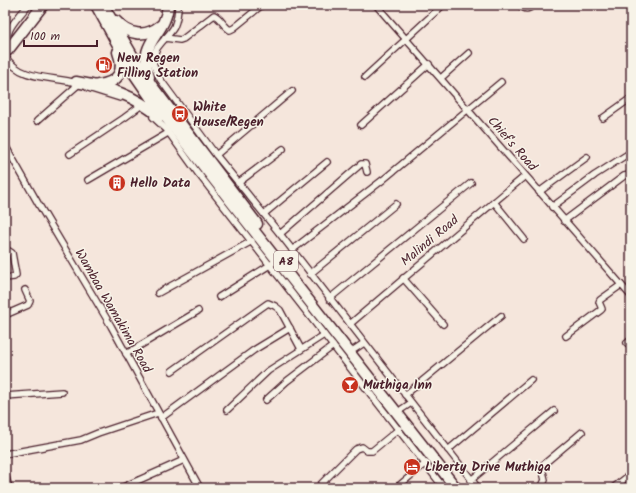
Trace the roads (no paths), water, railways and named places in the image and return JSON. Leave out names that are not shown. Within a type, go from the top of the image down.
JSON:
[{"type":"highway","points":[[6,53],[43,5]]},
{"type":"highway","points":[[152,86],[145,60],[150,44],[165,20],[168,5]]},
{"type":"highway","points":[[101,7],[122,28],[137,34],[151,32],[159,27],[165,20]]},
{"type":"highway","points":[[94,86],[104,85],[116,79],[120,74],[121,66],[121,60],[101,7]]},
{"type":"highway","name":"A8","points":[[101,7],[117,28],[152,86],[178,112],[198,138],[236,197],[350,354],[402,409],[464,488]]},
{"type":"highway","name":"A8","points":[[101,7],[117,45],[133,72],[153,101],[193,152],[221,195],[274,263],[350,354],[456,488]]},
{"type":"highway","points":[[77,83],[116,91],[131,96],[145,104],[168,124],[193,152]]},
{"type":"street","points":[[28,5],[8,32],[6,53],[13,66],[24,72],[77,83],[92,90],[116,96],[139,107],[157,119],[221,195],[252,241],[274,263],[333,346],[350,354],[399,429],[444,488]]},
{"type":"street","points":[[178,5],[176,21],[154,53],[153,60],[154,67],[178,112]]},
{"type":"street","points":[[165,38],[183,39],[214,15],[218,17],[230,30],[262,5]]},
{"type":"street","name":"Chief's Road","points":[[376,5],[631,296]]},
{"type":"street","points":[[365,77],[443,5]]},
{"type":"street","points":[[519,5],[526,9],[534,5]]},
{"type":"street","points":[[440,78],[469,53]]},
{"type":"street","points":[[361,125],[429,64]]},
{"type":"street","points":[[292,250],[384,179],[501,82]]},
{"type":"street","points":[[36,122],[77,83]]},
{"type":"street","points":[[216,155],[292,91]]},
{"type":"street","points":[[603,118],[631,98]]},
{"type":"street","points":[[70,154],[139,107]]},
{"type":"street","points":[[88,180],[168,133]]},
{"type":"street","points":[[198,138],[216,155],[264,214],[478,488]]},
{"type":"street","name":"Wambaa Wamakima Road","points":[[5,145],[111,326],[159,416],[200,488]]},
{"type":"street","points":[[238,183],[283,149]]},
{"type":"street","points":[[552,207],[595,175],[631,152]]},
{"type":"street","points":[[539,192],[587,157]]},
{"type":"street","points":[[264,214],[327,162]]},
{"type":"street","points":[[280,234],[361,164],[365,164],[367,172]]},
{"type":"street","name":"Malindi Road","points":[[350,324],[525,176]]},
{"type":"street","points":[[564,220],[624,176],[631,176]]},
{"type":"street","points":[[329,299],[471,183]]},
{"type":"street","points":[[494,202],[524,239]]},
{"type":"street","points":[[310,274],[396,204]]},
{"type":"street","points":[[158,293],[252,241]]},
{"type":"street","points":[[5,253],[9,251],[12,253],[16,274],[14,277],[5,278]]},
{"type":"street","points":[[219,297],[274,263]]},
{"type":"street","points":[[403,278],[443,324]]},
{"type":"street","points":[[566,336],[601,310],[600,300],[621,285]]},
{"type":"street","points":[[5,315],[28,305],[30,301],[25,290]]},
{"type":"street","points":[[172,371],[268,303],[280,310],[301,349]]},
{"type":"street","points":[[126,354],[198,311]]},
{"type":"street","points":[[405,395],[501,316]]},
{"type":"street","points":[[5,454],[81,440],[98,432],[159,416],[254,350],[290,328]]},
{"type":"street","points":[[228,410],[268,371],[324,335]]},
{"type":"street","points":[[350,354],[364,343]]},
{"type":"street","points":[[266,400],[287,381],[333,346]]},
{"type":"street","points":[[448,450],[531,380]]},
{"type":"street","points":[[5,396],[62,392]]},
{"type":"street","points":[[402,409],[411,403]]},
{"type":"street","points":[[472,480],[554,411]]},
{"type":"street","points":[[317,488],[356,449],[362,447],[368,451],[372,451],[399,429]]},
{"type":"street","points":[[539,488],[545,480],[542,468],[544,464],[582,432]]},
{"type":"street","points":[[121,488],[184,460]]},
{"type":"street","points":[[396,488],[426,463]]},
{"type":"street","points":[[5,472],[9,488]]},
{"type":"street","points":[[612,488],[631,474]]},
{"type":"place","name":"New Regen Filling Station","points":[[104,65]]},
{"type":"place","name":"White House/Regen","points":[[180,114]]},
{"type":"place","name":"Hello Data","points":[[117,183]]},
{"type":"place","name":"Muthiga Inn","points":[[350,385]]},
{"type":"place","name":"Liberty Drive Muthiga","points":[[412,467]]}]
